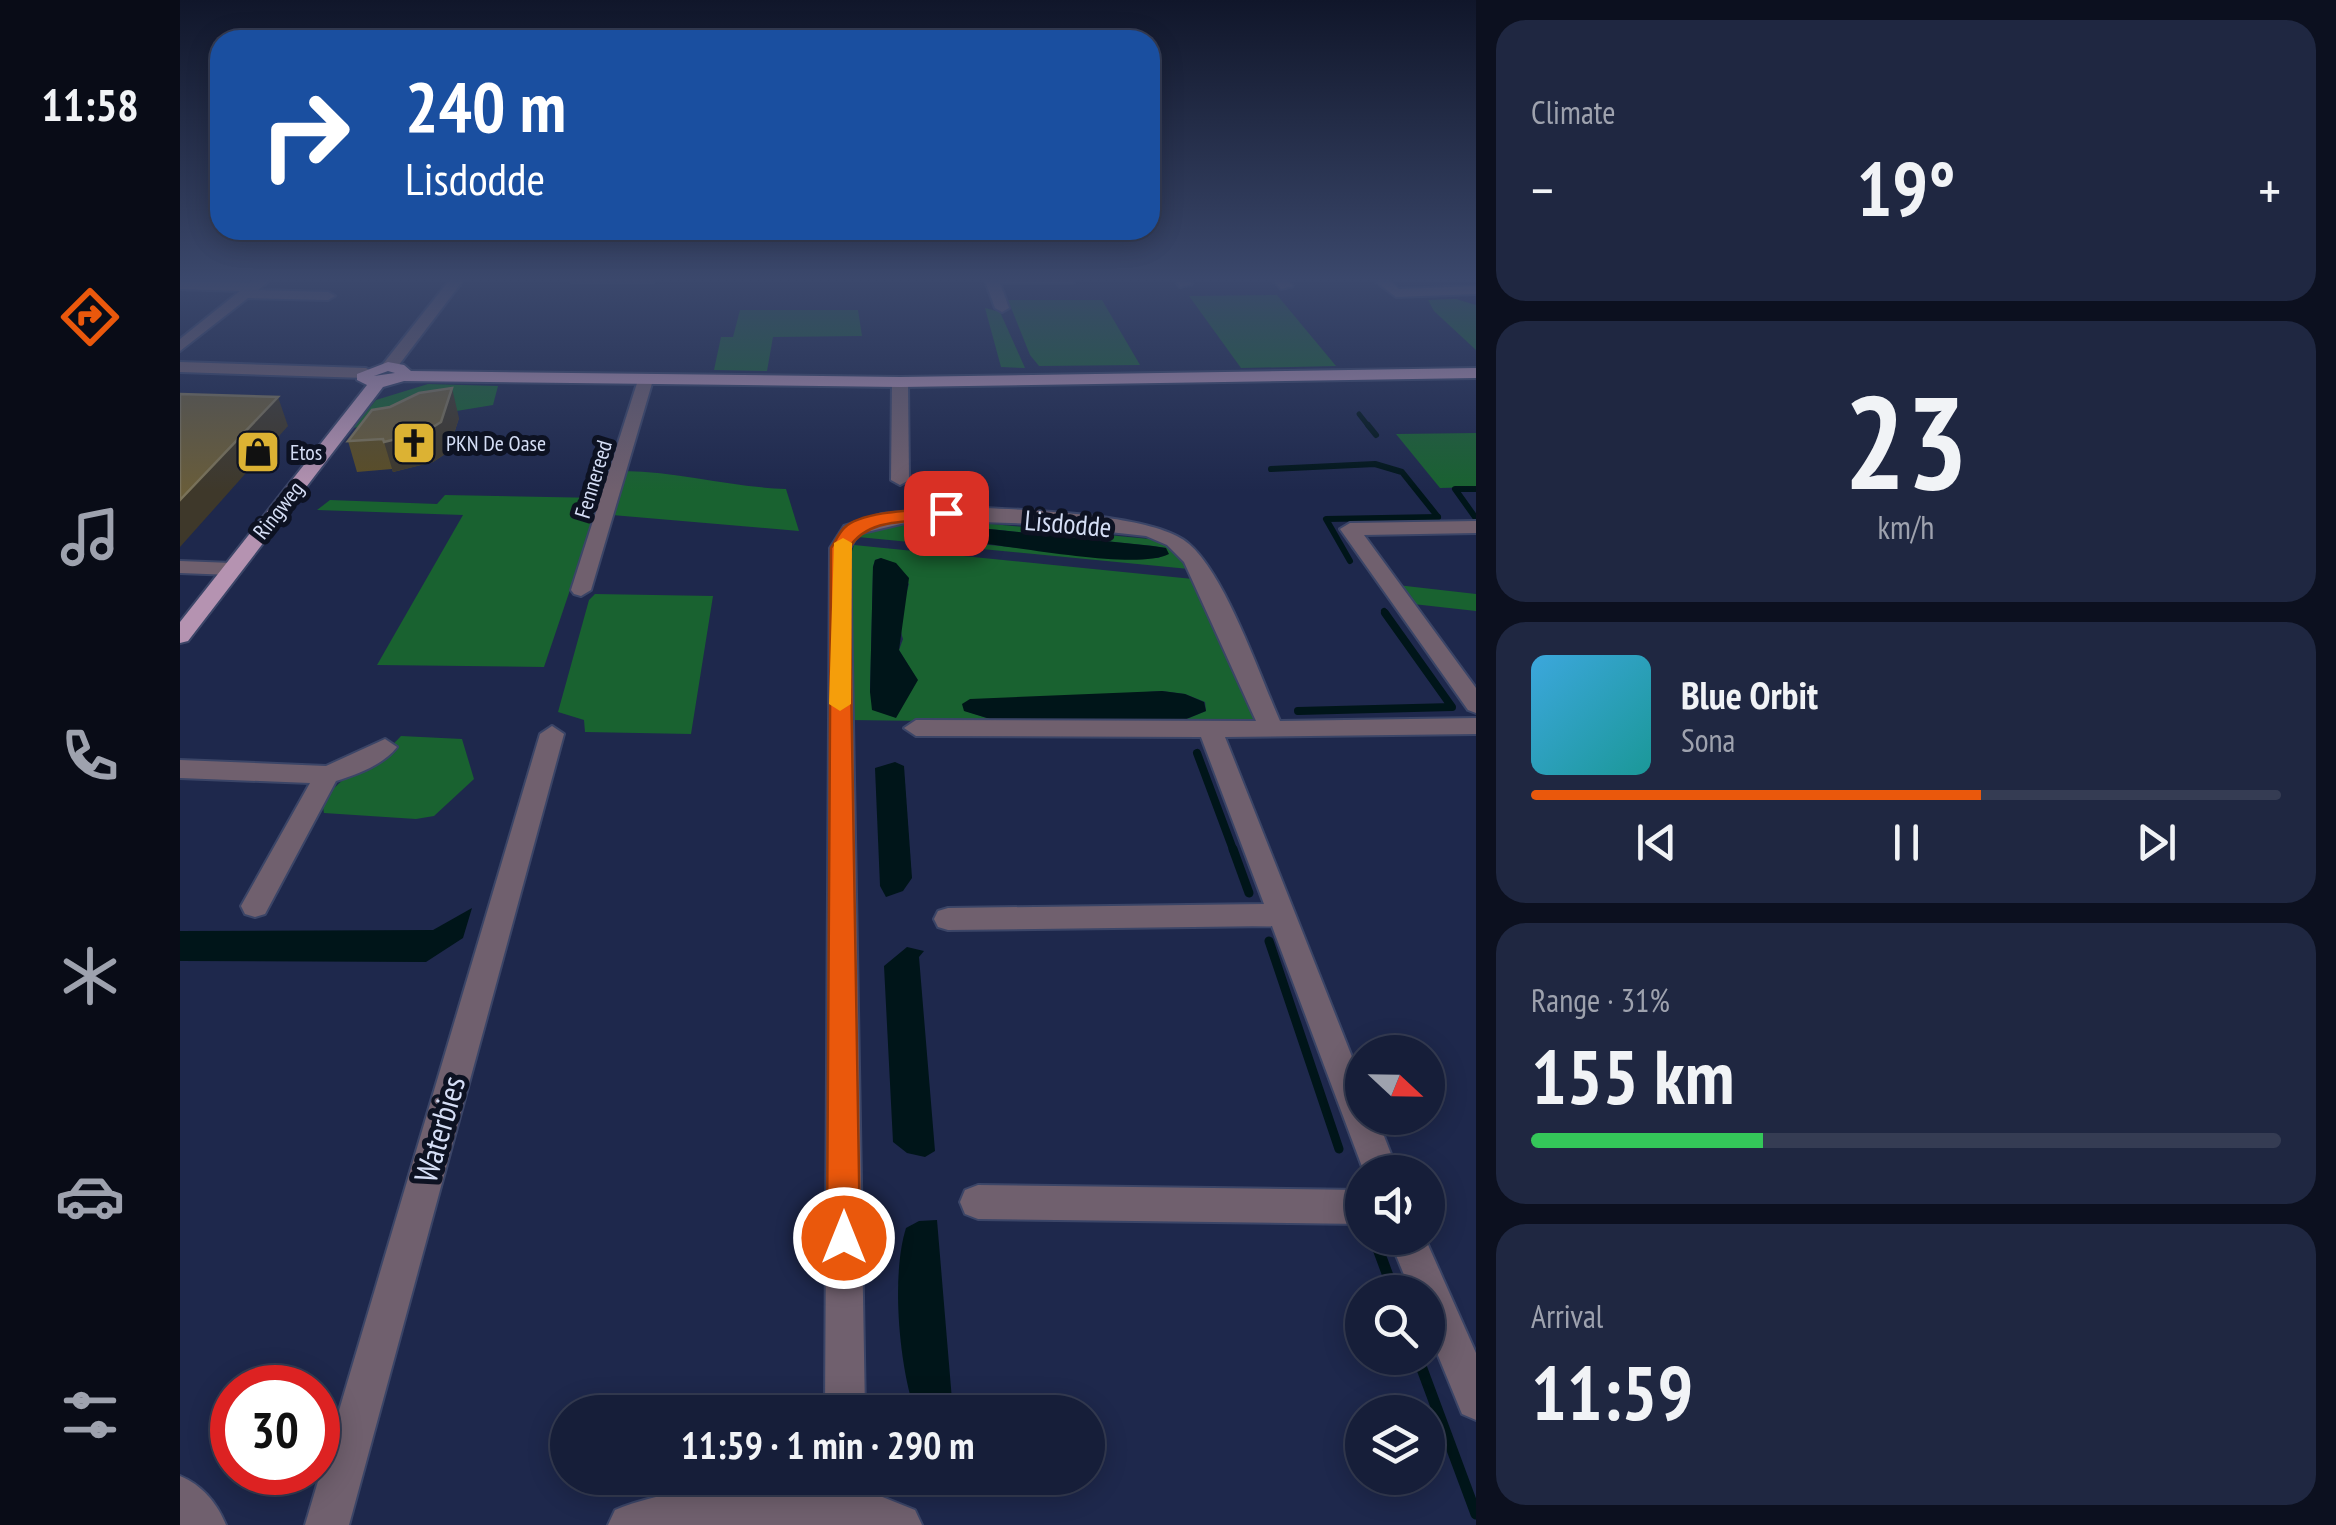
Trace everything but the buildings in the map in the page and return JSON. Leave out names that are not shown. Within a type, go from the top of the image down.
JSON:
[{"type":"main road","points":[[371,378],[396,371],[645,380],[900,382],[1476,373]]},
{"type":"main road","name":"Ringweg","points":[[180,636],[371,378]]},
{"type":"street","points":[[396,371],[411,349]]},
{"type":"street","points":[[180,368],[371,378]]},
{"type":"street","name":"Fennereed","points":[[582,590],[645,380]]},
{"type":"street","points":[[900,382],[900,480]]},
{"type":"street","name":"Lisdodde","points":[[845,1395],[840,739],[840,548],[844,540],[851,530],[865,524],[900,516],[946,513],[1148,530],[1172,537],[1188,550],[1202,574],[1272,729]]},
{"type":"street","points":[[1476,527],[1350,529],[1476,705]]},
{"type":"street","points":[[180,567],[232,569]]},
{"type":"street","points":[[916,728],[1212,731],[1476,726]]},
{"type":"street","points":[[1212,731],[1374,1155]]},
{"type":"street","name":"Waterbies","points":[[327,1525],[552,734]]},
{"type":"street","points":[[180,769],[327,775],[354,766],[384,747]]},
{"type":"street","points":[[254,906],[327,775]]},
{"type":"street","points":[[948,919],[1282,915]]},
{"type":"street","points":[[978,1202],[1345,1207]]},
{"type":"street","points":[[1414,1255],[1476,1400]]},
{"type":"street","points":[[630,1525],[813,1495]]},
{"type":"street","points":[[853,1495],[900,1525]]},
{"type":"street","points":[[180,1496],[204,1525]]},
{"type":"green space","points":[[718,349],[771,349],[767,371],[714,370]]},
{"type":"green space","points":[[996,349],[1017,349],[1025,368],[1001,367]]},
{"type":"green space","points":[[1028,349],[1131,349],[1140,365],[1039,366]]},
{"type":"green space","points":[[1227,349],[1322,349],[1336,366],[1241,368]]},
{"type":"green space","points":[[428,384],[498,386],[493,405],[353,428],[376,400]]},
{"type":"green space","points":[[1476,433],[1476,487],[1440,488],[1396,434]]},
{"type":"green space","points":[[624,471],[786,489],[799,531],[612,515]]},
{"type":"green space","points":[[445,495],[601,498],[544,667],[377,665],[463,515],[317,510],[330,500],[437,504]]},
{"type":"green space","points":[[961,521],[1160,540],[1172,543],[1189,569],[858,537],[894,523]],"holes":[[[961,526],[1166,548],[1159,558],[1112,557],[938,540],[917,529]]]},
{"type":"green space","points":[[854,545],[1193,579],[1254,708],[1253,722],[1179,722],[1206,711],[1205,702],[1162,691],[963,704],[965,711],[1000,722],[849,720],[846,570]],"holes":[[[881,558],[909,584],[899,650],[917,680],[896,717],[870,692],[875,560]]]},
{"type":"green space","points":[[1397,585],[1476,594],[1476,611],[1413,604]]},
{"type":"green space","points":[[595,594],[713,596],[691,734],[585,732],[584,720],[558,712],[589,600]]},
{"type":"green space","points":[[401,736],[462,739],[474,779],[434,816],[416,819],[324,813],[322,802],[332,790]]},
{"type":"shaded area","points":[[961,526],[1153,546],[1166,548],[1169,554],[1150,559],[1092,558],[938,540],[913,532]]},
{"type":"shaded area","points":[[875,560],[896,563],[909,578],[899,650],[918,680],[896,718],[872,710],[870,692],[873,567]]},
{"type":"shaded area","points":[[1162,691],[1204,702],[1206,711],[1179,722],[1000,722],[964,711],[962,704],[970,699]]},
{"type":"shaded area","points":[[895,762],[904,766],[912,878],[903,891],[886,897],[880,886],[875,768]]},
{"type":"shaded area","points":[[472,908],[463,938],[426,962],[180,961],[180,931],[433,930]]},
{"type":"shaded area","points":[[907,947],[924,951],[919,957],[935,1151],[925,1157],[907,1153],[893,1142],[884,966]]},
{"type":"shaded area","points":[[937,1220],[952,1395],[909,1393],[901,1346],[899,1270],[906,1228],[919,1221]]},
{"type":"waterway","points":[[1359,414],[1370,428]]},
{"type":"waterway","points":[[1368,425],[1376,435]]},
{"type":"waterway","points":[[1271,469],[1375,464],[1402,472],[1438,517],[1326,519],[1350,561]]},
{"type":"waterway","points":[[1475,517],[1455,489],[1476,489]]},
{"type":"waterway","points":[[1384,611],[1387,615]]},
{"type":"waterway","points":[[1298,711],[1452,707],[1385,613]]},
{"type":"waterway","points":[[1197,753],[1234,852]]},
{"type":"waterway","points":[[1233,849],[1249,893]]},
{"type":"waterway","points":[[1269,941],[1339,1149]]},
{"type":"waterway","points":[[1380,1255],[1388,1275]]},
{"type":"waterway","points":[[1424,1375],[1476,1514]]},
{"type":"slow traffic","points":[[840,704],[843,543]]},
{"type":"place","name":"PKN De Oase","points":[[414,443]]},
{"type":"place","name":"Etos","points":[[258,452]]},
{"type":"route","points":[[844,1238],[840,548],[851,530],[865,524],[900,516],[946,513]]}]
